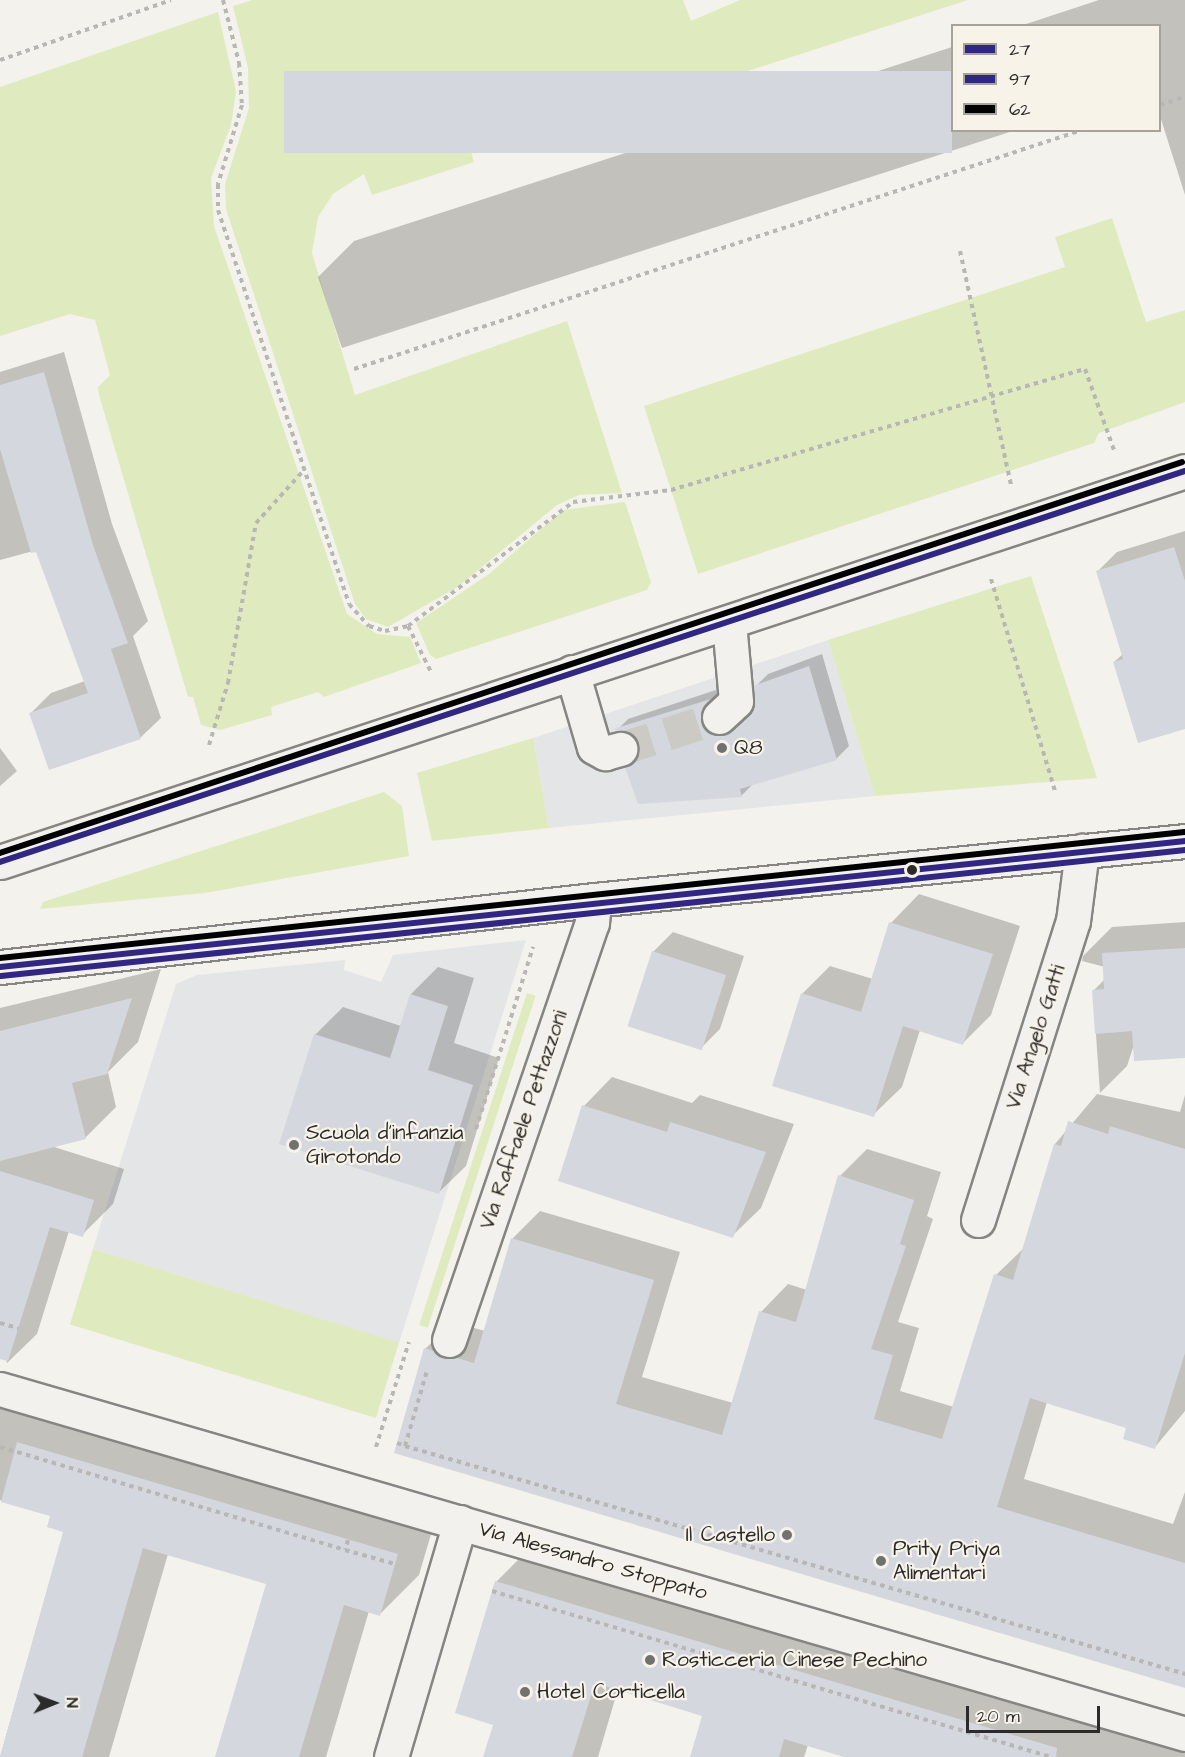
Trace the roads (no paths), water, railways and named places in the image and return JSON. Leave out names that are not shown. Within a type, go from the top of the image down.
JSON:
[{"type":"street","points":[[0,862],[1185,471]]},
{"type":"street","points":[[719,717],[736,701],[729,622]]},
{"type":"street","points":[[572,672],[594,747],[605,753],[620,749]]},
{"type":"street","points":[[0,968],[594,900],[1185,842]]},
{"type":"street","name":"Via Angelo Gatti","points":[[978,1220],[1073,921],[1082,851]]},
{"type":"street","name":"Via Raffaele Pettazzoni","points":[[439,1351],[592,923],[594,900]]},
{"type":"street","name":"Via Alessandro Stoppato","points":[[0,1389],[1185,1734]]},
{"type":"street","points":[[391,1757],[460,1522]]},
{"type":"tunnel","points":[[620,749],[719,717]]},
{"type":"place","name":"Q8","points":[[722,748]]},
{"type":"place","name":"Scuola d'infanzia Girotondo","points":[[294,1145]]},
{"type":"place","name":"Il Castello","points":[[787,1535]]},
{"type":"place","name":"Prity Priya Alimentari","points":[[881,1561]]},
{"type":"place","name":"Rosticceria Cinese Pechino","points":[[650,1660]]},
{"type":"place","name":"Hotel Corticella","points":[[525,1692]]}]
